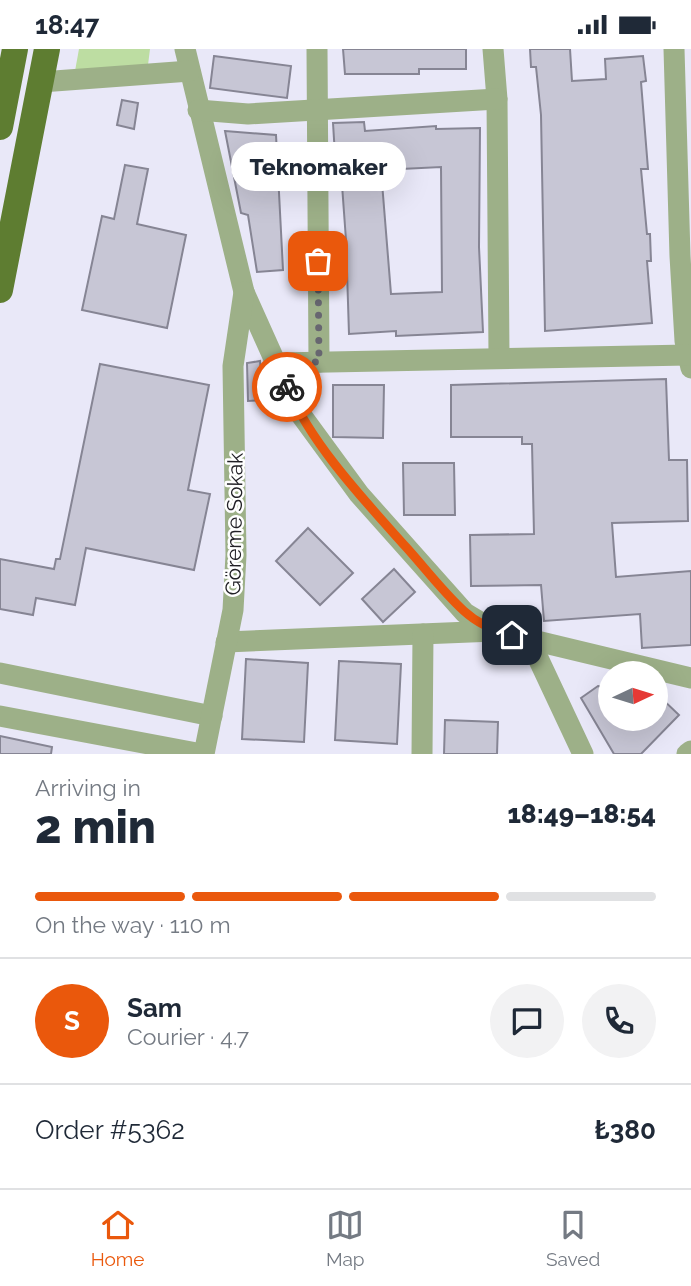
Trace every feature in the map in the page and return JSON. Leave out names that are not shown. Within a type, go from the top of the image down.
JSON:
[{"type":"main road","points":[[0,127],[15,49]]},
{"type":"main road","points":[[0,290],[47,49]]},
{"type":"street","points":[[185,49],[244,292],[296,408],[359,494],[465,613],[495,631]]},
{"type":"street","points":[[317,49],[319,362]]},
{"type":"street","points":[[493,49],[497,99],[499,356]]},
{"type":"street","points":[[278,363],[499,356],[690,362],[680,256],[683,114],[674,49]]},
{"type":"street","points":[[41,82],[190,71]]},
{"type":"street","points":[[198,110],[248,114],[497,99]]},
{"type":"street","name":"Göreme Sokak","points":[[203,754],[233,610],[236,555],[233,366],[244,292]]},
{"type":"street","points":[[226,642],[495,631],[691,678]]},
{"type":"street","points":[[422,754],[423,634]]},
{"type":"street","points":[[529,639],[583,754]]},
{"type":"street","points":[[0,673],[212,716]]},
{"type":"street","points":[[0,716],[203,754]]},
{"type":"green space","points":[[79,49],[150,49],[148,65],[75,71]]},
{"type":"building","points":[[343,49],[466,49],[466,69],[419,69],[419,74],[345,74]]},
{"type":"building","points":[[530,49],[570,49],[572,81],[606,79],[605,59],[643,56],[646,81],[641,82],[648,169],[641,169],[647,234],[650,234],[651,261],[647,261],[652,323],[545,331],[541,115],[536,67],[531,67]]},
{"type":"building","points":[[214,56],[291,66],[287,98],[210,88]]},
{"type":"building","points":[[122,100],[138,103],[134,129],[117,125]]},
{"type":"building","points":[[364,122],[365,131],[436,126],[436,129],[480,128],[479,247],[483,332],[396,336],[396,331],[349,334],[341,171],[336,171],[333,123]],"holes":[[[441,167],[442,292],[391,294],[381,170]]]},
{"type":"building","points":[[225,131],[276,135],[283,270],[257,272],[248,215],[241,213]]},
{"type":"building","points":[[125,165],[148,169],[137,224],[186,235],[167,328],[82,310],[102,216],[114,219]]},
{"type":"building","points":[[260,361],[263,400],[248,401],[247,363]]},
{"type":"building","points":[[100,364],[209,385],[188,490],[210,494],[194,570],[86,548],[75,605],[36,598],[33,615],[0,609],[0,559],[54,569],[56,559],[60,559]]},
{"type":"building","points":[[666,379],[669,460],[687,460],[688,521],[612,523],[616,577],[691,571],[691,645],[642,648],[640,614],[544,621],[541,585],[471,586],[470,535],[534,534],[532,444],[522,444],[522,437],[451,437],[451,385]]},
{"type":"building","points":[[333,385],[384,385],[383,438],[333,437]]},
{"type":"building","points":[[403,463],[454,463],[455,515],[404,515]]},
{"type":"building","points":[[308,528],[353,573],[320,605],[276,561]]},
{"type":"building","points":[[394,569],[415,592],[383,622],[362,599]]},
{"type":"building","points":[[246,659],[308,663],[304,742],[242,739]]},
{"type":"building","points":[[339,661],[401,664],[397,744],[335,740]]},
{"type":"building","points":[[598,686],[598,727],[581,698]]},
{"type":"building","points":[[668,704],[679,715],[668,726]]},
{"type":"building","points":[[445,720],[498,722],[497,754],[444,754]]},
{"type":"building","points":[[600,731],[663,731],[641,754],[614,754]]},
{"type":"building","points":[[0,736],[52,747],[51,754],[0,754]]},
{"type":"way so far","points":[[287,387],[278,363],[319,362],[318,261]]},
{"type":"place","name":"Teknomaker","points":[[318,261]]},
{"type":"route","points":[[287,387],[296,408],[359,494],[441,587],[465,613],[495,631],[512,635]]}]
